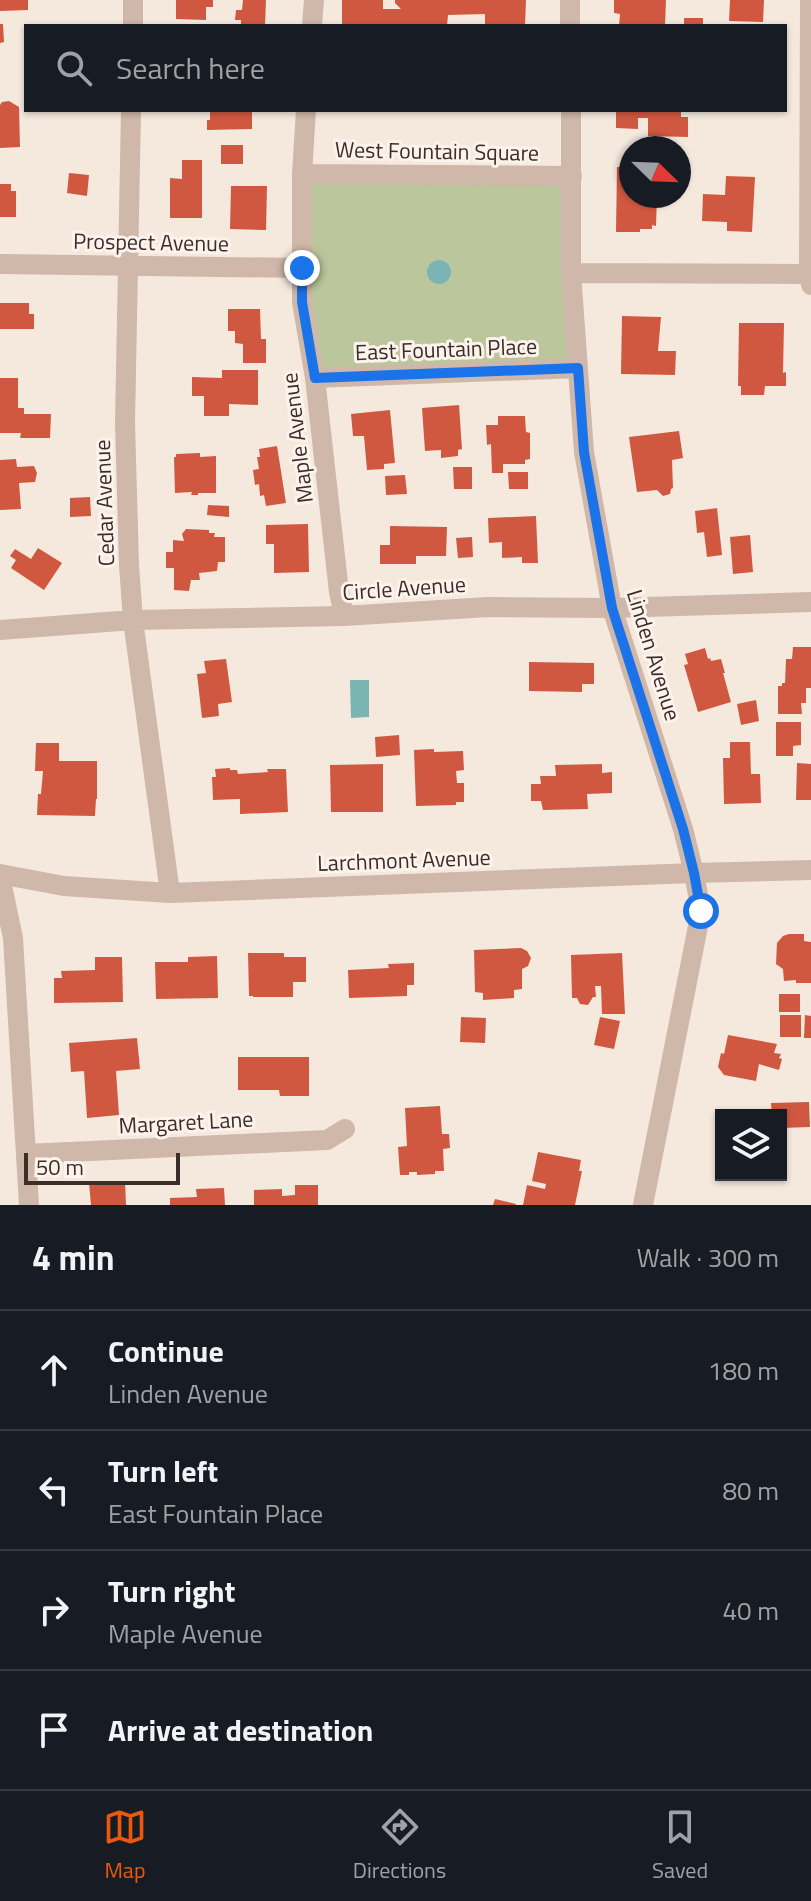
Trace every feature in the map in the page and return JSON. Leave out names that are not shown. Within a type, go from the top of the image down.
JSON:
[{"type":"street","points":[[133,0],[133,24]]},
{"type":"street","points":[[312,24],[314,0]]},
{"type":"street","points":[[570,0],[570,24]]},
{"type":"street","points":[[571,273],[810,278],[810,0]]},
{"type":"street","name":"Cedar Avenue","points":[[131,112],[125,423],[129,565],[133,620],[170,893]]},
{"type":"street","name":"Maple Avenue","points":[[306,112],[302,174],[302,302],[315,378],[344,616]]},
{"type":"street","name":"Linden Avenue","points":[[571,112],[571,273],[584,452],[612,608],[683,829],[701,911],[643,1205]]},
{"type":"street","name":"West Fountain Square","points":[[302,174],[572,176]]},
{"type":"street","name":"Prospect Avenue","points":[[0,264],[302,268]]},
{"type":"street","name":"East Fountain Place","points":[[315,378],[578,368]]},
{"type":"street","name":"Circle Avenue","points":[[0,630],[133,620],[344,616],[488,607],[612,608],[811,602]]},
{"type":"street","name":"Larchmont Avenue","points":[[0,875],[64,886],[170,893],[811,870]]},
{"type":"street","points":[[0,875],[13,938],[26,1199]]},
{"type":"street","name":"Margaret Lane","points":[[26,1154],[327,1140],[345,1129]]},
{"type":"green space","points":[[310,179],[567,183],[572,362],[319,372],[308,294]]},
{"type":"water","points":[[439,260],[448,263],[451,272],[448,281],[439,284],[430,281],[427,272],[430,263]]},
{"type":"water","points":[[350,680],[369,680],[369,717],[351,718]]},
{"type":"building","points":[[0,0],[28,0],[28,10],[0,11]]},
{"type":"building","points":[[176,0],[213,0],[213,7],[206,7],[206,20],[176,19]]},
{"type":"building","points":[[243,0],[266,0],[265,24],[241,24],[241,20],[235,20],[236,10],[242,10]]},
{"type":"building","points":[[342,0],[383,0],[383,9],[401,9],[395,0],[526,0],[525,24],[485,24],[485,14],[448,15],[447,24],[342,24]]},
{"type":"building","points":[[614,0],[666,0],[665,24],[619,24],[620,14],[614,13]]},
{"type":"building","points":[[730,0],[764,0],[763,22],[729,21]]},
{"type":"building","points":[[684,18],[703,18],[703,24],[684,24]]},
{"type":"building","points":[[0,24],[3,24],[4,42],[0,43]]},
{"type":"building","points":[[9,101],[19,107],[20,147],[0,148],[0,105]]},
{"type":"building","points":[[210,112],[252,112],[252,129],[207,130],[207,120],[210,120]]},
{"type":"building","points":[[616,112],[681,112],[681,117],[688,117],[688,136],[648,136],[648,118],[638,118],[638,129],[616,128]]},
{"type":"building","points":[[221,145],[243,145],[243,164],[221,164]]},
{"type":"building","points":[[182,160],[202,160],[202,218],[170,218],[170,178],[182,179]]},
{"type":"building","points":[[619,167],[619,208],[657,208],[656,226],[640,229],[640,232],[616,232]]},
{"type":"building","points":[[69,173],[89,175],[87,196],[67,193]]},
{"type":"building","points":[[726,176],[755,177],[752,232],[727,231],[727,222],[702,221],[703,194],[725,195]]},
{"type":"building","points":[[0,184],[11,184],[11,191],[16,191],[16,217],[0,217]]},
{"type":"building","points":[[231,186],[267,186],[266,230],[230,229]]},
{"type":"building","points":[[0,303],[29,303],[29,314],[34,314],[34,329],[0,329]]},
{"type":"building","points":[[228,309],[260,309],[261,339],[266,339],[266,363],[243,363],[243,344],[235,343],[235,331],[228,331]]},
{"type":"building","points":[[622,316],[661,317],[658,351],[676,351],[675,375],[621,374]]},
{"type":"building","points":[[739,323],[784,323],[783,373],[786,372],[786,386],[765,386],[764,395],[741,395],[741,386],[738,386]]},
{"type":"building","points":[[222,370],[258,370],[258,405],[229,404],[229,416],[204,416],[204,396],[192,396],[192,377],[222,378]]},
{"type":"building","points":[[0,378],[18,378],[18,408],[24,408],[24,414],[51,414],[50,438],[20,438],[21,433],[0,433]]},
{"type":"building","points":[[459,405],[462,449],[458,450],[458,456],[441,458],[441,450],[425,451],[422,408]]},
{"type":"building","points":[[390,410],[395,463],[384,464],[384,469],[367,470],[364,436],[353,436],[351,414]]},
{"type":"building","points":[[498,416],[525,416],[526,432],[530,433],[530,459],[525,460],[525,464],[503,464],[503,473],[492,473],[491,444],[487,445],[486,425],[498,425]]},
{"type":"building","points":[[679,431],[683,458],[672,460],[673,488],[670,494],[663,496],[657,490],[637,492],[629,437]]},
{"type":"building","points":[[277,446],[286,503],[266,506],[264,495],[260,496],[259,484],[255,485],[253,470],[259,469],[259,449]]},
{"type":"building","points":[[200,453],[200,457],[216,456],[216,493],[175,493],[174,457],[176,454]]},
{"type":"building","points":[[16,459],[17,467],[34,466],[37,473],[35,482],[19,483],[21,509],[0,510],[0,460]]},
{"type":"building","points":[[453,467],[472,467],[472,489],[454,489]]},
{"type":"building","points":[[508,472],[528,472],[528,489],[509,489]]},
{"type":"building","points":[[405,475],[407,494],[386,495],[385,476]]},
{"type":"building","points":[[90,497],[91,516],[70,517],[70,498]]},
{"type":"building","points":[[208,505],[229,506],[229,517],[207,515]]},
{"type":"building","points":[[717,508],[722,555],[707,557],[704,532],[697,533],[695,511]]},
{"type":"building","points":[[536,516],[538,563],[522,563],[522,557],[502,558],[502,542],[489,543],[488,518]]},
{"type":"building","points":[[308,524],[309,572],[274,573],[274,544],[266,544],[266,525]]},
{"type":"building","points":[[390,526],[447,527],[446,556],[416,556],[416,564],[380,564],[380,545],[390,545]]},
{"type":"building","points":[[186,529],[209,530],[209,533],[215,533],[214,537],[225,537],[225,562],[218,562],[217,571],[199,573],[200,580],[191,580],[189,591],[174,590],[174,568],[166,568],[166,552],[173,552],[173,540],[184,541],[182,534]]},
{"type":"building","points":[[750,535],[753,572],[733,574],[730,537]]},
{"type":"building","points":[[472,537],[473,557],[458,558],[456,538]]},
{"type":"building","points":[[38,548],[62,563],[44,590],[11,568],[16,560],[10,556],[15,549],[31,559]]},
{"type":"building","points":[[793,647],[811,647],[811,688],[806,688],[806,703],[801,703],[802,714],[778,714],[778,686],[785,683],[786,659],[792,659]]},
{"type":"building","points":[[705,648],[708,659],[721,659],[731,702],[698,712],[684,665],[688,664],[685,654]]},
{"type":"building","points":[[226,659],[232,702],[218,704],[219,716],[202,718],[197,674],[206,673],[204,661]]},
{"type":"building","points":[[529,662],[594,663],[594,684],[582,684],[582,692],[529,691]]},
{"type":"building","points":[[756,700],[759,721],[741,725],[737,704]]},
{"type":"building","points":[[776,722],[801,722],[801,745],[793,746],[793,756],[776,756]]},
{"type":"building","points":[[399,735],[400,755],[376,757],[375,737]]},
{"type":"building","points":[[730,742],[750,742],[751,774],[760,774],[761,803],[724,804],[723,758],[730,758]]},
{"type":"building","points":[[36,743],[59,743],[59,761],[97,761],[95,816],[37,815],[43,771],[35,771]]},
{"type":"building","points":[[434,749],[434,752],[463,751],[464,770],[456,771],[457,783],[464,783],[464,802],[416,806],[414,750]]},
{"type":"building","points":[[797,763],[811,764],[811,800],[796,800]]},
{"type":"building","points":[[383,764],[383,812],[331,812],[330,765]]},
{"type":"building","points":[[602,764],[602,773],[612,772],[612,793],[587,794],[588,809],[543,810],[541,801],[531,801],[531,784],[541,784],[540,776],[556,776],[555,765]]},
{"type":"building","points":[[215,769],[237,770],[238,774],[286,769],[288,812],[240,814],[240,799],[213,800],[212,777],[216,777]]},
{"type":"building","points":[[789,934],[804,934],[804,941],[811,942],[811,983],[784,981],[783,969],[776,964],[777,943]]},
{"type":"building","points":[[521,948],[531,958],[528,966],[522,969],[522,989],[514,990],[514,998],[483,1000],[483,993],[475,992],[474,950]]},
{"type":"building","points":[[248,953],[284,953],[284,957],[306,957],[306,982],[293,982],[293,997],[249,996]]},
{"type":"building","points":[[622,953],[625,1014],[602,1014],[601,986],[595,986],[596,997],[588,1005],[572,998],[571,955]]},
{"type":"building","points":[[217,956],[218,998],[156,999],[155,962],[188,962],[188,957]]},
{"type":"building","points":[[95,957],[122,957],[123,1002],[54,1003],[54,978],[62,978],[61,971],[95,970]]},
{"type":"building","points":[[414,963],[414,985],[407,985],[407,996],[349,998],[348,970]]},
{"type":"building","points":[[779,994],[800,994],[800,1012],[779,1012]]},
{"type":"building","points":[[780,1015],[801,1015],[801,1037],[780,1037]]},
{"type":"building","points":[[805,1015],[811,1016],[811,1038],[804,1038]]},
{"type":"building","points":[[461,1017],[486,1018],[485,1043],[460,1042]]},
{"type":"building","points":[[600,1017],[620,1021],[614,1049],[594,1045]]},
{"type":"building","points":[[728,1035],[777,1044],[774,1053],[781,1054],[779,1058],[782,1059],[779,1070],[759,1064],[756,1081],[724,1075],[718,1067]]},
{"type":"building","points":[[137,1038],[140,1069],[116,1071],[119,1115],[87,1118],[84,1071],[71,1072],[69,1043]]},
{"type":"building","points":[[238,1057],[309,1057],[309,1096],[280,1096],[279,1090],[238,1090]]},
{"type":"building","points":[[809,1102],[810,1127],[787,1128],[787,1109],[772,1109],[771,1103]]},
{"type":"building","points":[[440,1106],[442,1134],[449,1134],[450,1148],[443,1149],[444,1171],[400,1175],[398,1147],[407,1146],[405,1108]]},
{"type":"building","points":[[538,1152],[581,1160],[579,1171],[582,1171],[575,1205],[523,1205],[527,1185],[545,1189],[546,1184],[532,1181]]},
{"type":"building","points":[[125,1181],[126,1205],[91,1205],[89,1183]]},
{"type":"building","points":[[295,1185],[318,1185],[318,1205],[254,1205],[254,1190],[282,1189],[282,1196],[295,1195]]},
{"type":"building","points":[[224,1188],[225,1205],[170,1205],[170,1198],[197,1197],[196,1189]]},
{"type":"building","points":[[495,1199],[516,1204],[516,1205],[493,1205]]},
{"type":"route","points":[[302,268],[302,302],[315,378],[578,368],[584,452],[612,608],[683,829],[701,911]]}]
